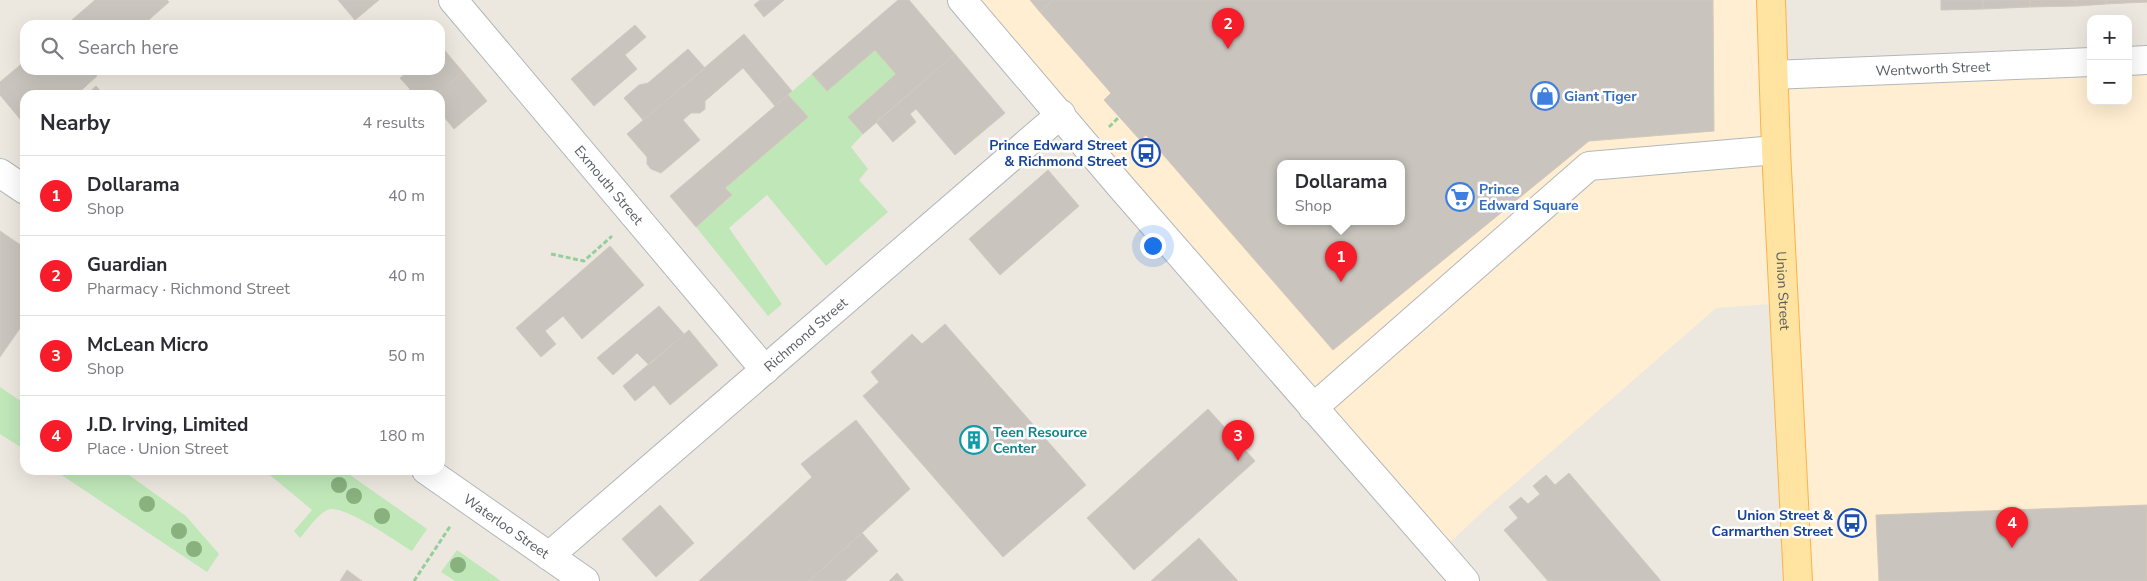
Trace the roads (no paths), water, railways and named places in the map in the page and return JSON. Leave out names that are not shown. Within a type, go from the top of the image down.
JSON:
[{"type":"main road","name":"Union Street","points":[[1771,0],[1776,150],[1798,581]]},
{"type":"street","name":"Exmouth Street","points":[[453,0],[765,370]]},
{"type":"street","points":[[962,0],[1313,408],[1465,581]]},
{"type":"street","points":[[2132,61],[2147,60]]},
{"type":"street","name":"Wentworth Street","points":[[1774,75],[2087,62]]},
{"type":"street","name":"Richmond Street","points":[[550,556],[1061,114]]},
{"type":"street","points":[[1313,408],[1589,166],[1776,150]]},
{"type":"street","points":[[0,173],[20,187]]},
{"type":"street","name":"Waterloo Street","points":[[433,475],[585,581]]},
{"type":"place","name":"Guardian","points":[[1228,49]]},
{"type":"place","name":"Giant Tiger","points":[[1545,96]]},
{"type":"place","name":"Prince Edward Street & Richmond Street","points":[[1146,153]]},
{"type":"place","name":"Prince Edward Square","points":[[1460,197]]},
{"type":"place","name":"Dollarama","points":[[1341,282]]},
{"type":"place","name":"Teen Resource Center","points":[[974,440]]},
{"type":"place","name":"McLean Micro","points":[[1238,461]]},
{"type":"place","name":"Union Street & Carmarthen Street","points":[[1852,523]]},
{"type":"place","name":"J.D. Irving, Limited","points":[[2012,548]]}]
